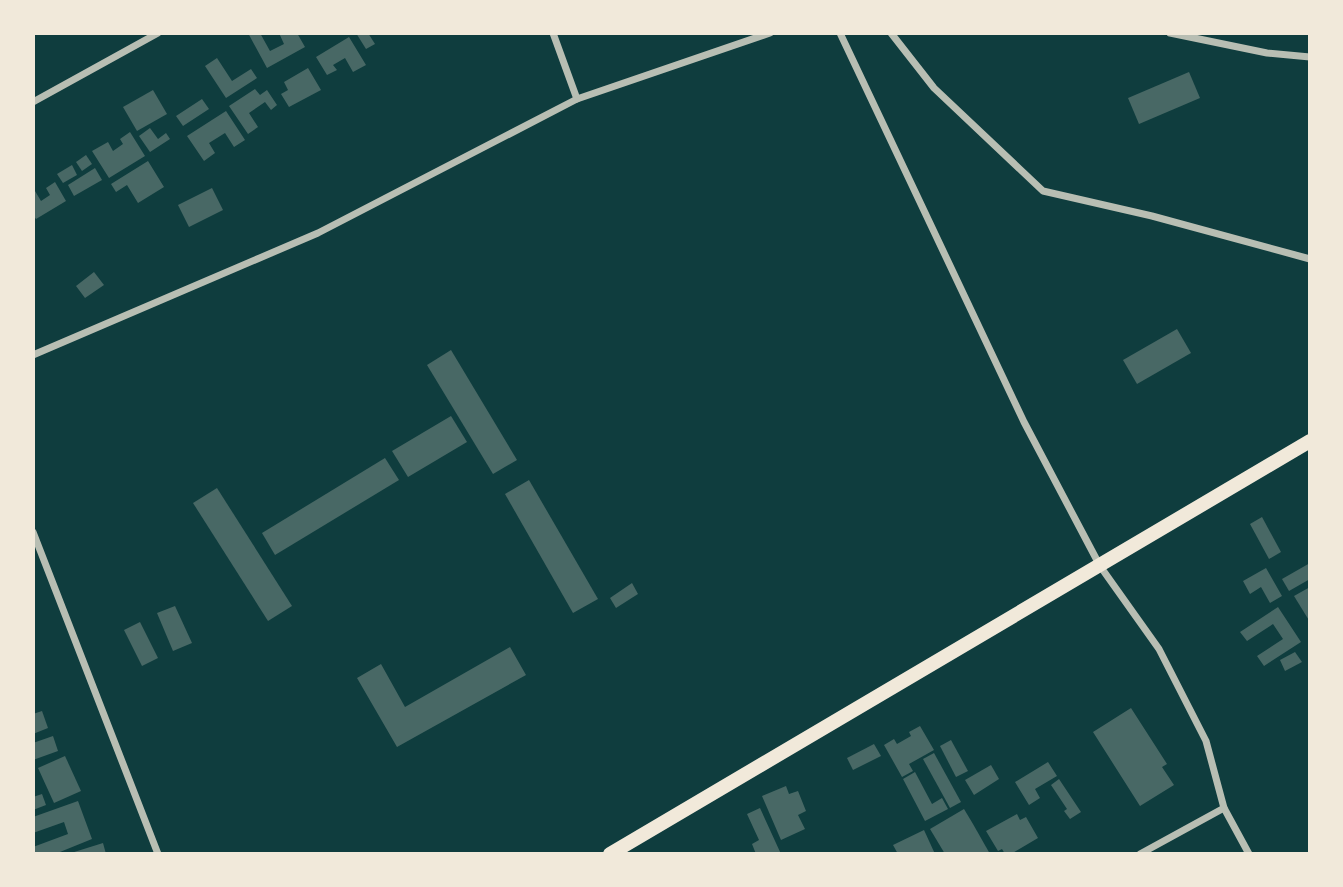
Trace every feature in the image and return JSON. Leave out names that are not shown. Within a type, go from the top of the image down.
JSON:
[{"type":"main road","points":[[610,854],[1310,441]]},
{"type":"street","points":[[33,102],[158,33]]},
{"type":"street","points":[[552,33],[577,99]]},
{"type":"street","points":[[33,355],[318,233],[577,99],[770,33]]},
{"type":"street","points":[[840,33],[1024,422],[1100,566],[1159,649],[1206,741],[1224,808],[1249,854]]},
{"type":"street","points":[[891,33],[934,88],[1043,191],[1152,215],[1310,259]]},
{"type":"street","points":[[1170,33],[1266,53],[1310,57]]},
{"type":"street","points":[[33,532],[158,854]]},
{"type":"street","points":[[1140,854],[1224,808]]},
{"type":"building","points":[[248,33],[260,33],[270,51],[284,44],[279,33],[297,33],[305,47],[267,68]]},
{"type":"building","points":[[356,33],[368,33],[375,44],[366,49]]},
{"type":"building","points":[[349,37],[366,65],[353,72],[345,58],[333,65],[337,70],[327,75],[316,57]]},
{"type":"building","points":[[217,58],[232,81],[251,69],[257,78],[226,98],[205,66]]},
{"type":"building","points":[[308,68],[321,90],[289,107],[281,94],[288,90],[284,82]]},
{"type":"building","points":[[1189,72],[1200,98],[1139,124],[1128,98]]},
{"type":"building","points":[[255,89],[260,95],[267,90],[277,105],[271,110],[265,102],[249,113],[258,127],[248,134],[229,106]]},
{"type":"building","points":[[153,90],[167,114],[137,131],[123,107]]},
{"type":"building","points":[[202,99],[209,109],[183,126],[176,116]]},
{"type":"building","points":[[226,111],[245,140],[234,147],[225,133],[209,143],[215,153],[204,161],[187,136]]},
{"type":"building","points":[[150,128],[158,139],[166,133],[170,139],[150,152],[139,136]]},
{"type":"building","points":[[130,132],[145,156],[109,178],[92,151],[108,142],[113,151],[123,144],[120,139]]},
{"type":"building","points":[[86,155],[92,164],[82,171],[76,162]]},
{"type":"building","points":[[148,161],[164,187],[138,203],[127,185],[116,192],[111,184]]},
{"type":"building","points":[[72,165],[77,175],[63,183],[57,174]]},
{"type":"building","points":[[95,168],[102,180],[74,196],[68,185]]},
{"type":"building","points":[[55,182],[66,201],[36,219],[33,215],[33,192],[35,191],[41,201],[50,195],[46,188]]},
{"type":"building","points":[[212,188],[223,210],[189,227],[178,205]]},
{"type":"building","points":[[94,272],[104,285],[85,298],[76,286]]},
{"type":"building","points":[[1177,329],[1191,353],[1137,384],[1123,360]]},
{"type":"building","points":[[451,350],[517,460],[493,474],[427,365]]},
{"type":"building","points":[[451,416],[467,442],[408,477],[392,451]]},
{"type":"building","points":[[385,458],[399,480],[275,555],[262,533]]},
{"type":"building","points":[[529,480],[598,599],[573,613],[505,494]]},
{"type":"building","points":[[217,488],[292,606],[268,621],[193,503]]},
{"type":"building","points":[[1262,517],[1281,552],[1269,559],[1250,524]]},
{"type":"building","points":[[1310,563],[1310,579],[1289,591],[1282,579]]},
{"type":"building","points":[[1266,568],[1282,596],[1270,603],[1261,587],[1250,594],[1243,581]]},
{"type":"building","points":[[632,583],[638,594],[616,608],[610,598]]},
{"type":"building","points":[[1310,587],[1310,622],[1294,596]]},
{"type":"building","points":[[175,606],[192,643],[173,651],[157,613]]},
{"type":"building","points":[[1278,607],[1301,642],[1264,666],[1257,656],[1283,639],[1273,624],[1247,641],[1240,632]]},
{"type":"building","points":[[140,622],[158,658],[142,666],[124,630]]},
{"type":"building","points":[[510,647],[526,675],[397,747],[357,678],[381,664],[405,707]]},
{"type":"building","points":[[1295,652],[1302,662],[1285,671],[1280,660]]},
{"type":"building","points":[[1131,708],[1167,764],[1162,767],[1174,785],[1140,806],[1093,732]]},
{"type":"building","points":[[42,711],[48,728],[33,734],[33,714]]},
{"type":"building","points":[[920,726],[934,750],[909,764],[913,771],[902,777],[884,745],[894,739],[897,744],[911,736],[909,732]]},
{"type":"building","points":[[53,736],[58,751],[33,760],[33,743]]},
{"type":"building","points":[[951,740],[968,771],[956,777],[940,746]]},
{"type":"building","points":[[874,744],[881,756],[853,770],[847,758]]},
{"type":"building","points":[[934,753],[961,802],[950,808],[923,759]]},
{"type":"building","points":[[65,756],[81,791],[54,803],[38,768]]},
{"type":"building","points":[[1048,762],[1057,776],[1035,789],[1040,798],[1029,805],[1015,782]]},
{"type":"building","points":[[991,765],[999,779],[974,795],[965,780]]},
{"type":"building","points":[[915,772],[932,804],[942,798],[948,809],[925,821],[903,779]]},
{"type":"building","points":[[1059,779],[1081,812],[1070,819],[1064,811],[1067,809],[1051,785]]},
{"type":"building","points":[[786,786],[789,794],[798,791],[806,811],[798,815],[805,829],[781,840],[762,796]]},
{"type":"building","points":[[42,794],[46,805],[33,810],[33,797]]},
{"type":"building","points":[[78,801],[92,839],[55,854],[33,854],[33,847],[68,834],[64,822],[33,833],[33,817]]},
{"type":"building","points":[[760,808],[781,854],[756,854],[752,844],[759,840],[747,814]]},
{"type":"building","points":[[964,809],[990,854],[945,854],[930,829]]},
{"type":"building","points":[[1017,814],[1020,820],[1026,817],[1038,838],[1011,854],[1005,854],[1002,849],[998,851],[986,831]]},
{"type":"building","points":[[924,830],[935,854],[898,854],[893,845]]},
{"type":"building","points":[[103,843],[106,854],[71,854],[71,853]]}]
